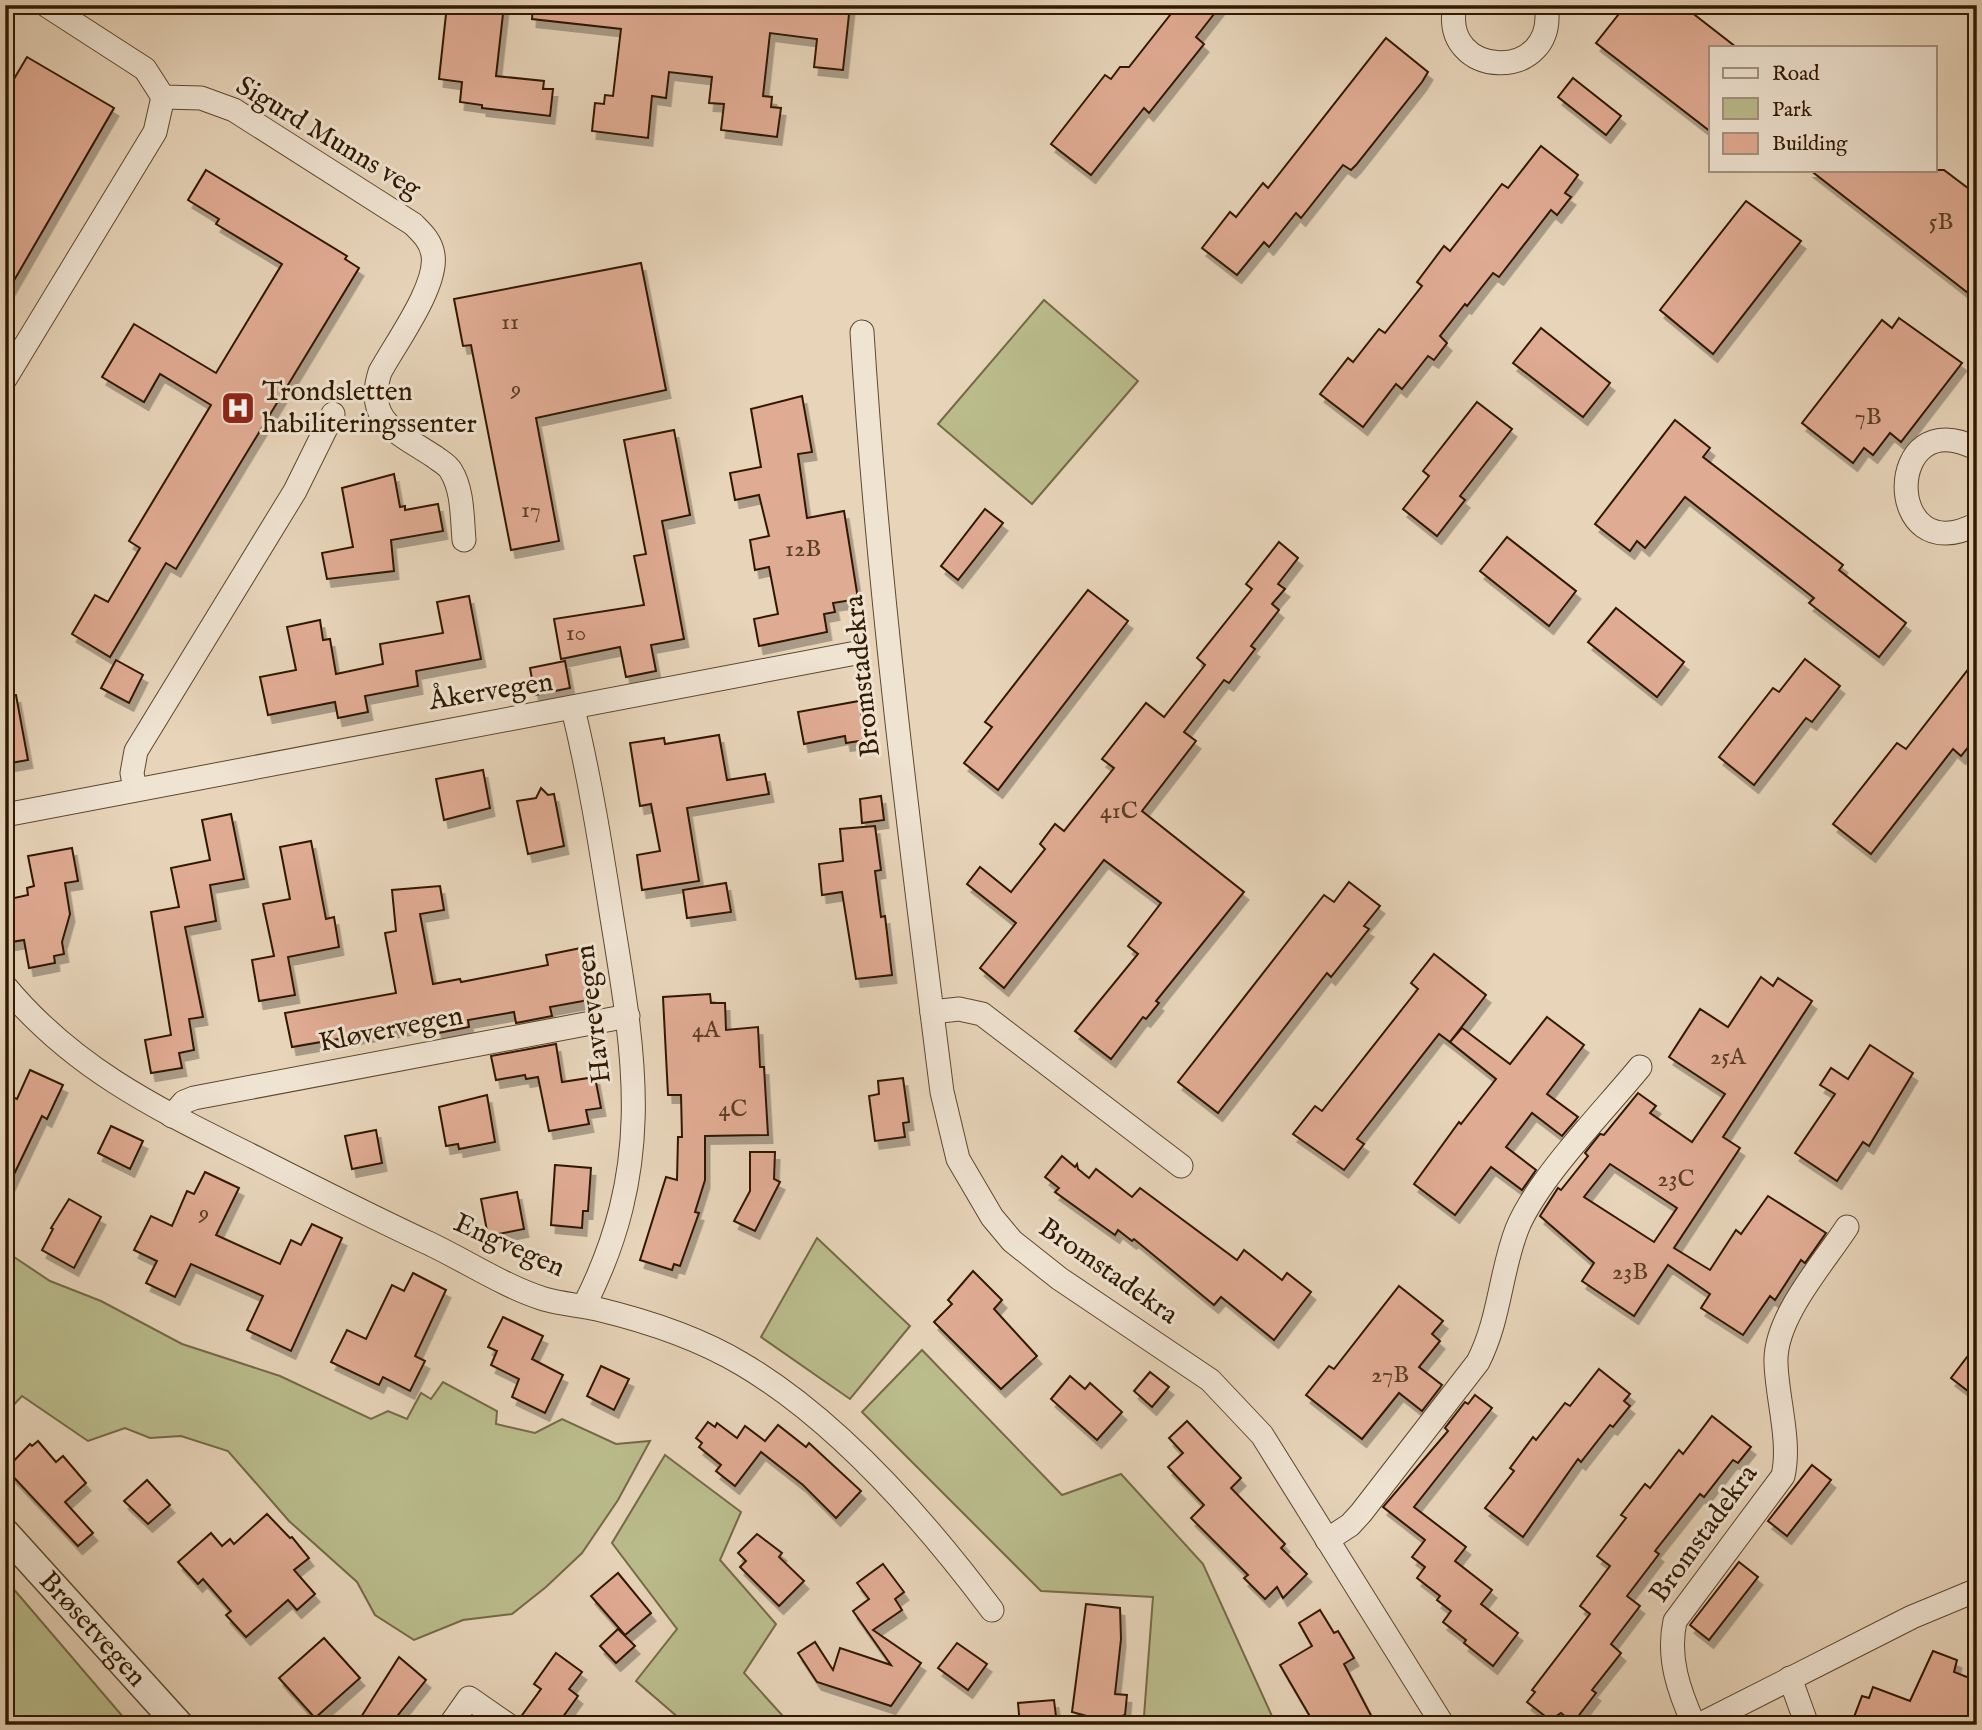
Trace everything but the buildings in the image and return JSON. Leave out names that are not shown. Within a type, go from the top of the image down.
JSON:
[{"type":"street","points":[[5,379],[155,132],[163,97],[145,69],[46,5]]},
{"type":"street","points":[[1455,5],[1455,30],[1461,44],[1486,62],[1502,64],[1518,61],[1532,52],[1542,39],[1547,24],[1546,5]]},
{"type":"street","name":"Sigurd Munns veg","points":[[163,97],[201,98],[234,110],[413,224],[424,234],[433,256],[431,277],[380,372],[376,385],[376,406],[387,425],[451,468],[457,485],[464,540]]},
{"type":"street","name":"Bromstadekra","points":[[862,332],[871,470],[932,1012],[948,1128],[958,1159],[992,1217],[1034,1260],[1210,1380],[1262,1435],[1443,1725]]},
{"type":"street","points":[[135,789],[132,773],[136,751],[295,491],[333,414]]},
{"type":"street","points":[[1977,449],[1964,443],[1936,443],[1913,459],[1904,485],[1911,512],[1921,523],[1934,530],[1963,531],[1977,524]]},
{"type":"street","name":"Åkervegen","points":[[5,815],[494,719],[573,709],[856,653]]},
{"type":"street","name":"Havrevegen","points":[[573,709],[594,809],[628,1016],[634,1103],[631,1164],[623,1212],[611,1249],[584,1306]]},
{"type":"street","name":"Engvegen","points":[[5,986],[75,1056],[107,1080],[172,1116],[524,1292],[657,1326],[701,1343],[774,1385],[880,1477],[960,1566],[992,1610]]},
{"type":"street","points":[[932,1012],[959,1009],[982,1014],[1181,1166]]},
{"type":"street","name":"Kløvervegen","points":[[172,1116],[184,1102],[194,1098],[628,1016]]},
{"type":"street","points":[[1327,1540],[1350,1525],[1361,1513],[1478,1362],[1490,1339],[1509,1254],[1527,1208],[1640,1067]]},
{"type":"street","name":"Bromstadekra","points":[[1847,1227],[1786,1319],[1776,1346],[1785,1457],[1783,1476],[1675,1621],[1671,1642],[1672,1658],[1697,1725],[1912,1617],[1977,1590]]},
{"type":"street","name":"Brøsetvegen","points":[[5,1533],[179,1725]]},
{"type":"street","points":[[1790,1678],[1807,1725]]},
{"type":"street","points":[[450,1725],[469,1698],[508,1725]]},
{"type":"green space","points":[[1044,300],[1138,381],[1032,504],[938,424]]},
{"type":"green space","points":[[817,1238],[910,1326],[850,1399],[761,1337]]},
{"type":"green space","points":[[5,1251],[50,1281],[101,1301],[182,1344],[280,1376],[371,1419],[388,1411],[407,1419],[421,1393],[431,1399],[443,1382],[497,1411],[496,1424],[535,1433],[562,1419],[616,1444],[650,1441],[618,1500],[582,1553],[546,1587],[512,1614],[463,1620],[414,1640],[375,1615],[357,1582],[289,1521],[228,1451],[181,1436],[150,1438],[125,1428],[88,1441],[22,1396],[5,1414]]},
{"type":"green space","points":[[922,1350],[1062,1495],[1121,1474],[1203,1564],[1276,1725],[1127,1725],[1144,1716],[1153,1597],[1041,1591],[862,1412]]},
{"type":"green space","points":[[665,1455],[741,1512],[720,1560],[776,1624],[744,1673],[791,1725],[687,1725],[636,1681],[677,1629],[612,1543]]},
{"type":"green space","points":[[5,1579],[130,1725],[5,1725]]},
{"type":"place","name":"Trondsletten habiliteringssenter","points":[[238,408]]}]
